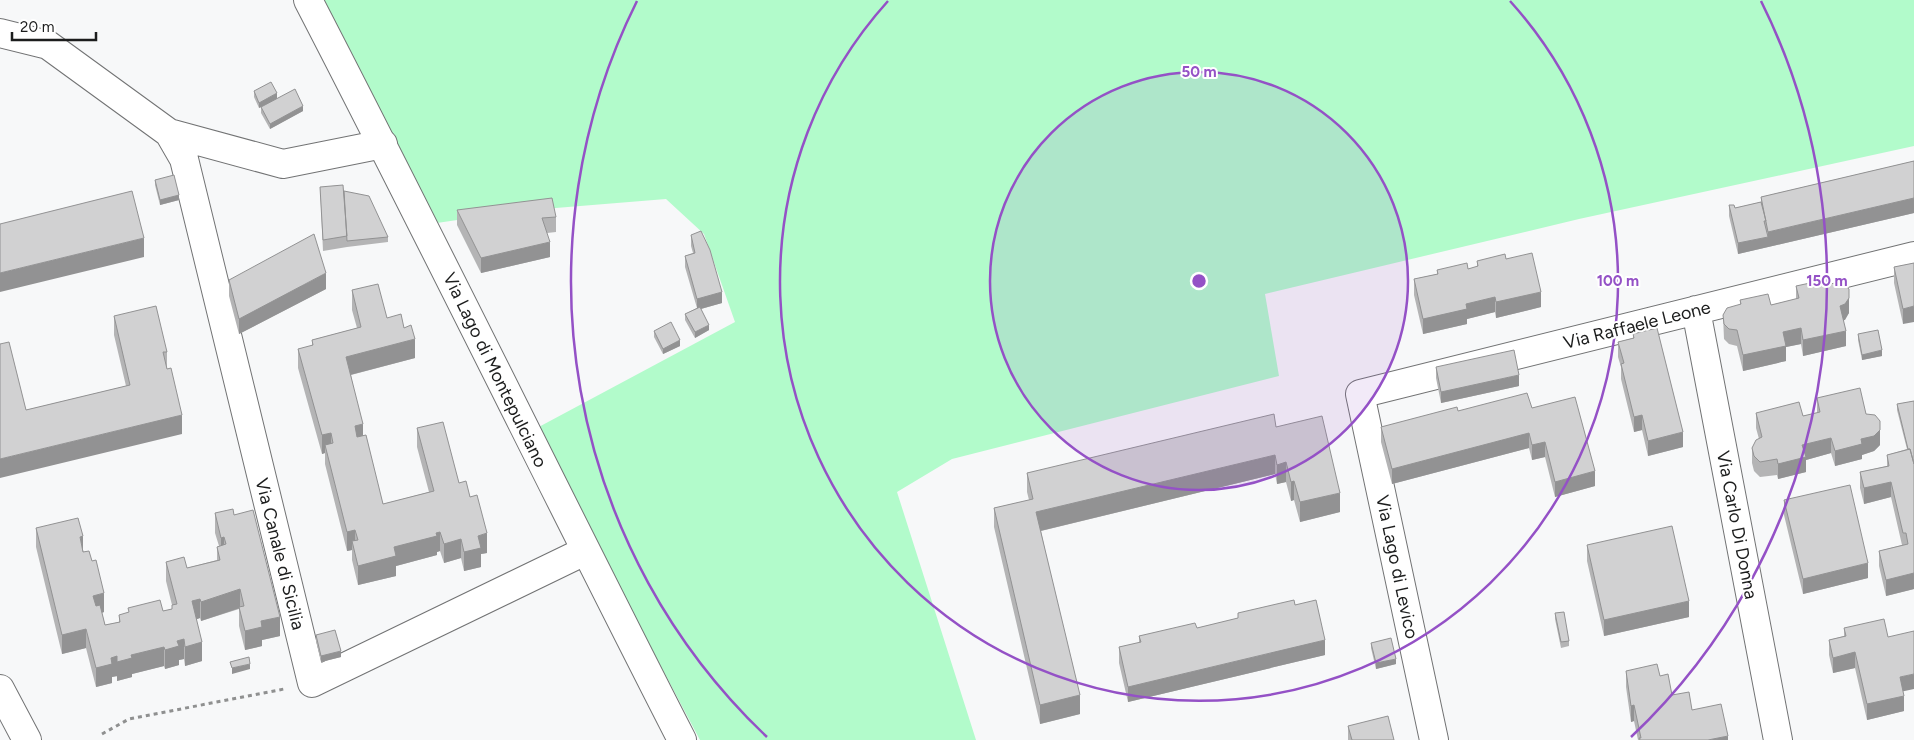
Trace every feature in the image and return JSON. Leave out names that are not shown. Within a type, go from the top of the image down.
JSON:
[{"type":"street","name":"Via Lago di Montepulciano","points":[[308,0],[383,144],[585,551],[682,740]]},
{"type":"street","points":[[0,33],[48,45],[169,133],[284,164],[383,144]]},
{"type":"street","name":"Via Canale di Sicilia","points":[[169,133],[184,159],[312,683]]},
{"type":"street","name":"Via Raffaele Leone","points":[[1360,394],[1914,256]]},
{"type":"street","name":"Via Carlo Di Donna","points":[[1696,310],[1778,740]]},
{"type":"street","name":"Via Lago di Levico","points":[[1360,394],[1434,740]]},
{"type":"street","points":[[312,683],[585,551]]},
{"type":"street","points":[[0,689],[26,740]]},
{"type":"path","points":[[102,734],[129,719],[312,683]]},
{"type":"green space","points":[[315,0],[1914,0],[1914,146],[1579,219],[1265,294],[1279,376],[952,459],[897,492],[976,740],[700,740],[535,429],[735,322],[704,234],[666,199],[519,211],[430,224]]},
{"type":"building","points":[[271,82],[277,93],[259,103],[254,91]]},
{"type":"building","points":[[295,89],[303,106],[270,124],[261,107]]},
{"type":"building","points":[[1914,161],[1914,198],[1768,232],[1761,197]]},
{"type":"building","points":[[174,175],[179,195],[160,200],[155,180]]},
{"type":"building","points":[[343,185],[347,236],[323,240],[320,187]]},
{"type":"building","points":[[132,191],[144,238],[0,273],[0,224]]},
{"type":"building","points":[[344,191],[369,196],[388,237],[347,241]]},
{"type":"building","points":[[552,198],[556,217],[542,218],[550,242],[481,258],[457,210]]},
{"type":"building","points":[[1761,202],[1768,237],[1738,243],[1729,205],[1734,205],[1735,208]]},
{"type":"building","points":[[701,231],[710,250],[722,292],[697,299],[685,256],[695,253],[691,235]]},
{"type":"building","points":[[314,234],[326,273],[239,319],[229,280]]},
{"type":"building","points":[[1532,253],[1541,292],[1496,302],[1495,297],[1466,304],[1467,309],[1423,319],[1414,279],[1438,274],[1437,270],[1467,263],[1468,269],[1478,266],[1477,261],[1505,254],[1506,259]]},
{"type":"building","points":[[1914,263],[1914,306],[1903,309],[1894,267]]},
{"type":"building","points":[[1824,280],[1825,285],[1843,284],[1849,289],[1849,298],[1845,304],[1840,306],[1846,331],[1803,340],[1801,328],[1783,332],[1786,346],[1743,355],[1737,330],[1729,329],[1724,324],[1723,315],[1727,308],[1741,304],[1740,300],[1768,294],[1771,305],[1799,298],[1796,286]]},
{"type":"building","points":[[378,284],[387,318],[401,314],[404,328],[411,325],[415,339],[346,357],[363,424],[355,426],[357,437],[366,435],[383,504],[434,491],[417,428],[443,422],[459,483],[466,481],[470,497],[477,495],[487,533],[478,536],[481,548],[464,552],[461,539],[444,544],[440,532],[436,533],[437,536],[394,547],[396,556],[358,566],[352,541],[358,540],[355,530],[347,532],[325,445],[333,443],[331,433],[322,435],[298,349],[313,345],[312,340],[361,327],[352,290]]},
{"type":"building","points":[[156,306],[167,352],[163,352],[167,369],[171,368],[182,415],[0,459],[0,344],[9,342],[26,410],[130,385],[114,316]]},
{"type":"building","points":[[700,307],[709,325],[695,332],[685,314]]},
{"type":"building","points":[[671,322],[680,340],[663,349],[654,331]]},
{"type":"building","points":[[1657,328],[1683,432],[1648,441],[1642,415],[1634,417],[1621,364],[1624,363],[1618,342],[1634,338],[1633,334]]},
{"type":"building","points":[[1878,330],[1882,350],[1862,355],[1858,334]]},
{"type":"building","points":[[1514,350],[1519,375],[1441,392],[1436,367]]},
{"type":"building","points":[[1860,388],[1866,414],[1875,415],[1880,421],[1880,430],[1874,436],[1861,439],[1862,444],[1835,451],[1831,438],[1802,445],[1806,457],[1778,464],[1777,459],[1760,462],[1754,456],[1752,448],[1756,440],[1762,437],[1756,413],[1799,402],[1803,416],[1820,412],[1817,398]]},
{"type":"building","points":[[1527,393],[1532,408],[1575,397],[1595,471],[1555,482],[1545,442],[1532,445],[1529,433],[1392,469],[1381,427],[1457,407],[1458,411]]},
{"type":"building","points":[[1914,401],[1914,464],[1910,449],[1908,449],[1897,404]]},
{"type":"building","points":[[1274,414],[1276,427],[1322,416],[1340,493],[1300,502],[1294,481],[1291,482],[1286,462],[1277,465],[1275,455],[1036,512],[1080,695],[1040,705],[994,508],[1033,499],[1027,473]]},
{"type":"building","points":[[1910,449],[1914,464],[1914,573],[1886,580],[1879,551],[1908,544],[1906,533],[1903,533],[1891,482],[1864,488],[1860,472],[1889,466],[1887,455]]},
{"type":"building","points":[[1850,485],[1868,563],[1803,579],[1784,500]]},
{"type":"building","points":[[233,509],[234,515],[253,510],[280,617],[261,621],[262,627],[245,631],[239,607],[244,606],[240,589],[201,602],[200,599],[192,601],[202,642],[185,647],[184,639],[177,641],[179,646],[165,650],[164,647],[131,655],[132,658],[117,662],[117,656],[111,658],[112,664],[96,668],[86,629],[62,635],[36,528],[78,518],[83,536],[80,537],[83,552],[89,551],[92,561],[96,560],[104,593],[93,596],[96,606],[100,605],[105,625],[120,622],[119,615],[129,612],[128,608],[160,600],[163,611],[172,609],[172,605],[177,604],[166,562],[184,557],[187,568],[220,560],[217,547],[226,544],[224,537],[221,538],[215,513]]},
{"type":"building","points":[[1672,526],[1689,601],[1604,620],[1587,545]]},
{"type":"building","points":[[1294,600],[1295,605],[1316,600],[1325,640],[1128,687],[1119,647],[1141,642],[1139,636],[1195,623],[1197,628],[1238,618],[1238,613]]},
{"type":"building","points":[[1564,612],[1569,641],[1561,642],[1555,613]]},
{"type":"building","points":[[1884,619],[1888,637],[1914,631],[1914,674],[1900,677],[1904,696],[1867,704],[1855,652],[1833,658],[1829,640],[1846,636],[1844,628]]},
{"type":"building","points":[[335,630],[341,651],[321,656],[316,635]]},
{"type":"building","points":[[1391,638],[1396,659],[1376,663],[1371,643]]},
{"type":"building","points":[[249,657],[250,664],[232,668],[230,662]]},
{"type":"building","points":[[1657,664],[1660,676],[1668,674],[1672,695],[1689,692],[1692,710],[1721,704],[1728,736],[1708,740],[1640,740],[1634,705],[1631,706],[1626,671]]},
{"type":"building","points":[[1388,716],[1394,740],[1352,740],[1348,726]]}]
